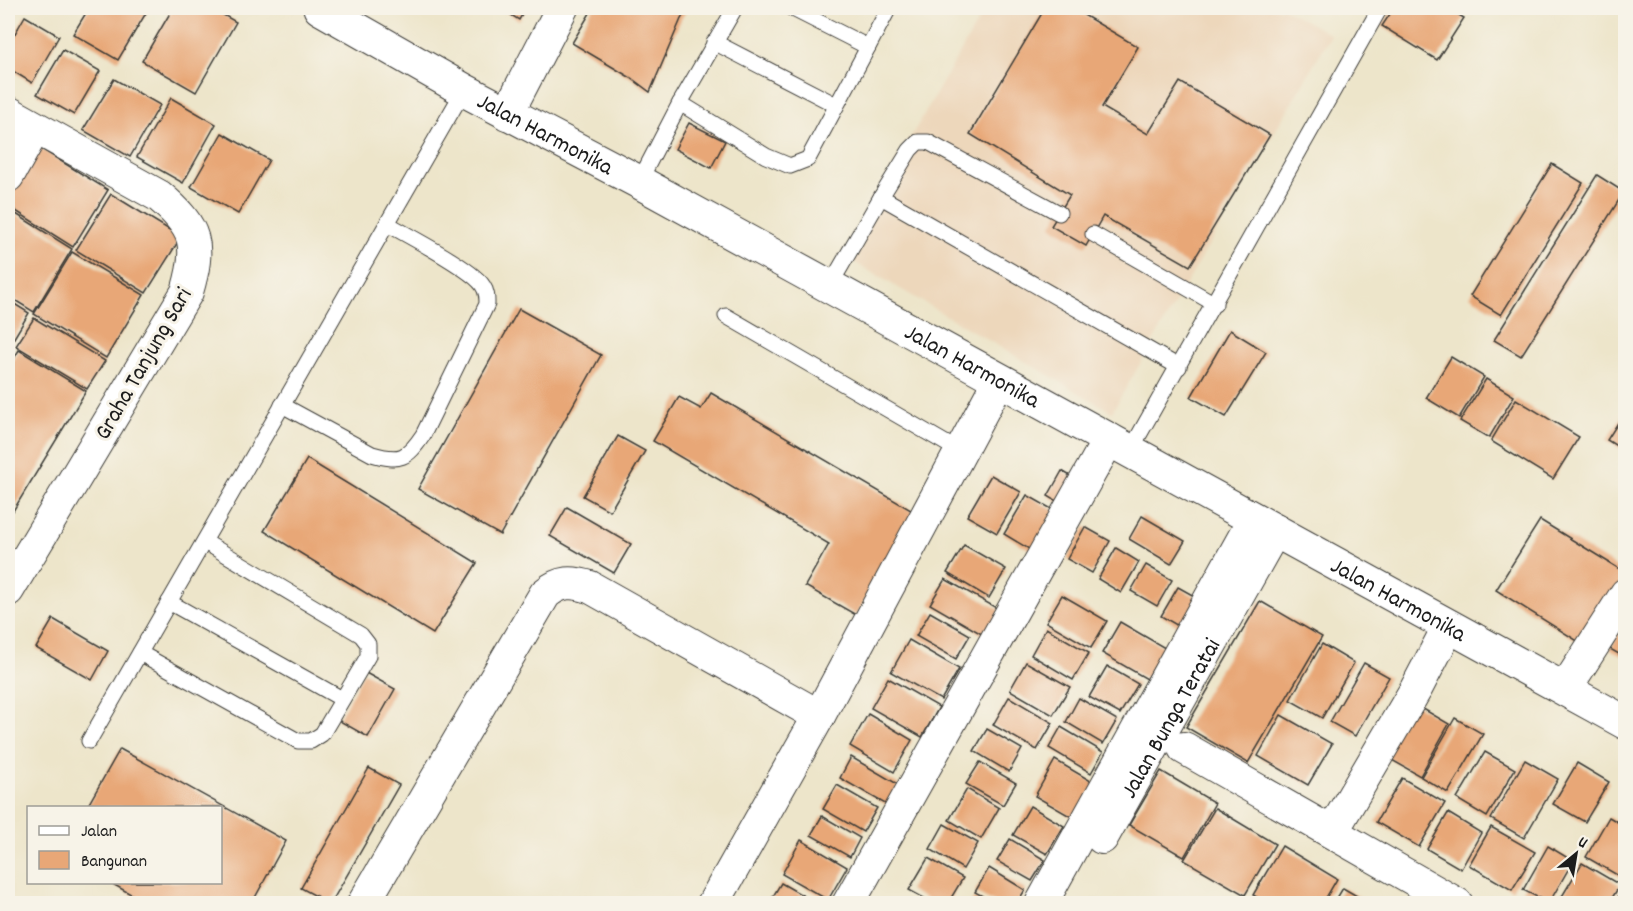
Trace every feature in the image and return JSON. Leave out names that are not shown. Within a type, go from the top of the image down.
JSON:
[{"type":"street","points":[[507,114],[562,8]]},
{"type":"street","name":"Jalan Harmonika","points":[[339,12],[464,90],[507,114],[639,182],[1626,723]]},
{"type":"street","name":"Graha Tanjung Sari","points":[[8,112],[159,196],[178,211],[190,229],[195,250],[194,271],[187,292],[8,590]]},
{"type":"street","points":[[8,176],[34,128]]},
{"type":"street","points":[[713,903],[819,716],[999,380]]},
{"type":"street","points":[[860,899],[1119,445]]},
{"type":"street","points":[[1041,903],[1265,525]]},
{"type":"street","name":"Jalan Bunga Teratai","points":[[1065,903],[1265,525]]},
{"type":"street","points":[[363,903],[545,594],[563,583],[575,582],[590,587],[819,716]]},
{"type":"street","points":[[1565,689],[1626,594]]},
{"type":"street","points":[[1332,832],[1416,689],[1449,626]]},
{"type":"street","name":"Jalan Bunga Teratai","points":[[1184,748],[1457,903]]},
{"type":"lane","points":[[639,182],[680,103],[735,8]]},
{"type":"lane","points":[[791,8],[868,47]]},
{"type":"lane","points":[[680,103],[766,156],[790,166],[808,159],[889,8]]},
{"type":"lane","points":[[1119,445],[1179,367],[1380,8]]},
{"type":"lane","points":[[714,42],[836,105]]},
{"type":"lane","points":[[89,741],[464,90]]},
{"type":"lane","points":[[829,287],[910,150],[918,142],[928,142],[1059,213]]},
{"type":"lane","points":[[882,197],[1179,367]]},
{"type":"lane","points":[[282,405],[372,454],[388,459],[403,458],[414,449],[423,435],[487,304],[487,295],[471,273],[388,224]]},
{"type":"lane","points":[[1093,234],[1215,304]]},
{"type":"lane","points":[[726,316],[961,452]]},
{"type":"lane","points":[[140,653],[298,741],[311,741],[322,734],[368,656],[368,644],[361,635],[205,542]]},
{"type":"lane","points":[[169,602],[342,699]]},
{"type":"shaded area","points":[[986,8],[1283,8],[1331,35],[1112,412],[842,255]]},
{"type":"building","points":[[89,8],[149,8],[118,60],[73,34]]},
{"type":"building","points":[[173,8],[211,8],[236,22],[196,92],[142,61]]},
{"type":"building","points":[[500,8],[526,8],[519,20]]},
{"type":"building","points":[[593,8],[688,8],[681,19],[650,92],[572,43]]},
{"type":"building","points":[[1045,8],[1072,8],[1138,47],[1102,107],[1148,134],[1180,82],[1270,135],[1190,266],[1103,216],[1086,246],[1051,226],[1070,195],[970,134]]},
{"type":"building","points":[[1394,8],[1447,8],[1464,18],[1437,60],[1382,26]]},
{"type":"building","points":[[8,10],[13,13],[8,22]]},
{"type":"building","points":[[25,16],[59,36],[32,83],[8,68],[8,46]]},
{"type":"building","points":[[63,50],[100,71],[74,115],[37,94]]},
{"type":"building","points":[[114,79],[160,105],[130,157],[83,130]]},
{"type":"building","points":[[171,98],[216,124],[183,183],[137,157]]},
{"type":"building","points":[[689,123],[725,141],[711,168],[675,149]]},
{"type":"building","points":[[222,133],[269,160],[238,214],[191,187]]},
{"type":"building","points":[[38,147],[108,190],[73,247],[8,206],[8,197]]},
{"type":"building","points":[[1552,164],[1583,183],[1501,315],[1470,296]]},
{"type":"building","points":[[1597,175],[1624,192],[1521,356],[1494,340]]},
{"type":"building","points":[[111,194],[181,237],[146,293],[76,250]]},
{"type":"building","points":[[8,209],[72,249],[34,312],[8,296]]},
{"type":"building","points":[[72,252],[144,295],[106,358],[34,314]]},
{"type":"building","points":[[8,300],[29,313],[8,348]]},
{"type":"building","points":[[519,309],[601,355],[500,535],[418,489]]},
{"type":"building","points":[[34,318],[105,361],[87,389],[16,346]]},
{"type":"building","points":[[1230,330],[1266,352],[1226,417],[1191,397]]},
{"type":"building","points":[[19,350],[86,391],[13,511],[8,508],[8,368]]},
{"type":"building","points":[[1451,357],[1484,377],[1459,418],[1426,398]]},
{"type":"building","points":[[1486,379],[1514,396],[1489,438],[1460,421]]},
{"type":"building","points":[[711,393],[916,513],[856,615],[805,586],[829,544],[653,441],[679,397],[701,409]]},
{"type":"building","points":[[1516,399],[1579,437],[1553,479],[1491,441]]},
{"type":"building","points":[[1623,415],[1626,416],[1626,452],[1607,440]]},
{"type":"building","points":[[618,436],[645,451],[610,511],[583,496]]},
{"type":"building","points":[[307,459],[477,563],[433,634],[264,531]]},
{"type":"building","points":[[1062,471],[1082,483],[1068,508],[1048,496]]},
{"type":"building","points":[[991,475],[1021,492],[997,533],[967,516]]},
{"type":"building","points":[[1027,495],[1057,512],[1034,552],[1004,534]]},
{"type":"building","points":[[567,507],[631,544],[614,573],[550,536]]},
{"type":"building","points":[[1142,516],[1185,541],[1171,564],[1129,539]]},
{"type":"building","points":[[1540,520],[1626,573],[1626,585],[1587,647],[1496,590]]},
{"type":"building","points":[[1085,527],[1110,541],[1092,573],[1067,559]]},
{"type":"building","points":[[964,545],[1006,569],[989,598],[947,573]]},
{"type":"building","points":[[1116,548],[1139,562],[1121,593],[1098,579]]},
{"type":"building","points":[[1146,565],[1172,580],[1157,606],[1131,591]]},
{"type":"building","points":[[945,579],[1000,610],[985,636],[930,604]]},
{"type":"building","points":[[1178,587],[1205,602],[1187,631],[1161,616]]},
{"type":"building","points":[[1062,595],[1107,621],[1091,648],[1046,622]]},
{"type":"building","points":[[1260,601],[1322,637],[1248,763],[1186,727]]},
{"type":"building","points":[[930,612],[970,635],[956,659],[916,636]]},
{"type":"building","points":[[53,619],[108,651],[92,680],[36,648]]},
{"type":"building","points":[[1120,622],[1165,648],[1147,679],[1102,653]]},
{"type":"building","points":[[1626,622],[1626,658],[1610,649]]},
{"type":"building","points":[[1046,628],[1089,653],[1073,680],[1031,655]]},
{"type":"building","points":[[909,640],[959,669],[941,700],[891,672]]},
{"type":"building","points":[[1322,644],[1354,663],[1322,718],[1290,700]]},
{"type":"building","points":[[1026,662],[1070,687],[1053,715],[1010,690]]},
{"type":"building","points":[[1364,663],[1389,677],[1355,736],[1330,722]]},
{"type":"building","points":[[1107,666],[1138,684],[1120,714],[1089,697]]},
{"type":"building","points":[[364,672],[395,689],[368,737],[338,720]]},
{"type":"building","points":[[888,678],[939,707],[922,737],[871,708]]},
{"type":"building","points":[[1009,697],[1053,723],[1037,750],[993,725]]},
{"type":"building","points":[[1079,698],[1117,720],[1103,744],[1066,722]]},
{"type":"building","points":[[1413,703],[1449,724],[1420,776],[1383,755]]},
{"type":"building","points":[[868,714],[912,740],[894,772],[850,746]]},
{"type":"building","points":[[1281,715],[1332,744],[1308,785],[1258,756]]},
{"type":"building","points":[[1455,718],[1483,734],[1448,793],[1421,777]]},
{"type":"building","points":[[1061,727],[1103,752],[1091,773],[1049,748]]},
{"type":"building","points":[[987,729],[1022,749],[1009,772],[974,751]]},
{"type":"building","points":[[120,749],[286,841],[252,903],[147,903],[113,884],[222,884],[222,806],[88,806]]},
{"type":"building","points":[[1485,752],[1515,769],[1487,817],[1457,799]]},
{"type":"building","points":[[851,757],[899,785],[887,805],[840,778]]},
{"type":"building","points":[[1055,760],[1096,784],[1075,819],[1035,796]]},
{"type":"building","points":[[1525,760],[1558,779],[1524,838],[1491,819]]},
{"type":"building","points":[[980,762],[1016,783],[1003,805],[966,784]]},
{"type":"building","points":[[1577,763],[1609,782],[1585,822],[1553,804]]},
{"type":"building","points":[[369,768],[399,785],[329,903],[301,888]]},
{"type":"building","points":[[1161,771],[1215,803],[1184,857],[1129,825]]},
{"type":"building","points":[[1402,778],[1445,803],[1419,847],[1376,822]]},
{"type":"building","points":[[837,785],[877,808],[863,832],[823,809]]},
{"type":"building","points":[[967,789],[999,808],[981,839],[949,820]]},
{"type":"building","points":[[1030,806],[1064,826],[1047,854],[1013,835]]},
{"type":"building","points":[[1215,808],[1275,844],[1245,895],[1184,860]]},
{"type":"building","points":[[1448,813],[1481,833],[1461,869],[1427,849]]},
{"type":"building","points":[[822,816],[860,838],[850,857],[811,835]]},
{"type":"building","points":[[1609,817],[1626,827],[1624,879],[1586,857]]},
{"type":"building","points":[[944,824],[978,843],[963,869],[930,849]]},
{"type":"building","points":[[1491,827],[1535,852],[1512,890],[1469,865]]},
{"type":"building","points":[[1010,839],[1045,860],[1032,881],[997,861]]},
{"type":"building","points":[[801,840],[847,867],[828,900],[782,874]]},
{"type":"building","points":[[1282,846],[1337,879],[1323,903],[1267,903],[1253,895]]},
{"type":"building","points":[[1548,846],[1573,861],[1549,903],[1523,890]]},
{"type":"building","points":[[928,858],[963,878],[948,903],[933,903],[909,890]]},
{"type":"building","points":[[1582,863],[1620,885],[1609,903],[1558,903]]},
{"type":"building","points":[[989,868],[1025,890],[1017,903],[995,903],[975,892]]},
{"type":"building","points":[[781,883],[816,903],[769,903]]},
{"type":"building","points":[[1626,884],[1626,903],[1614,903]]},
{"type":"building","points":[[1343,888],[1369,903],[1334,903]]},
{"type":"building","points":[[974,898],[983,903],[971,903]]}]
